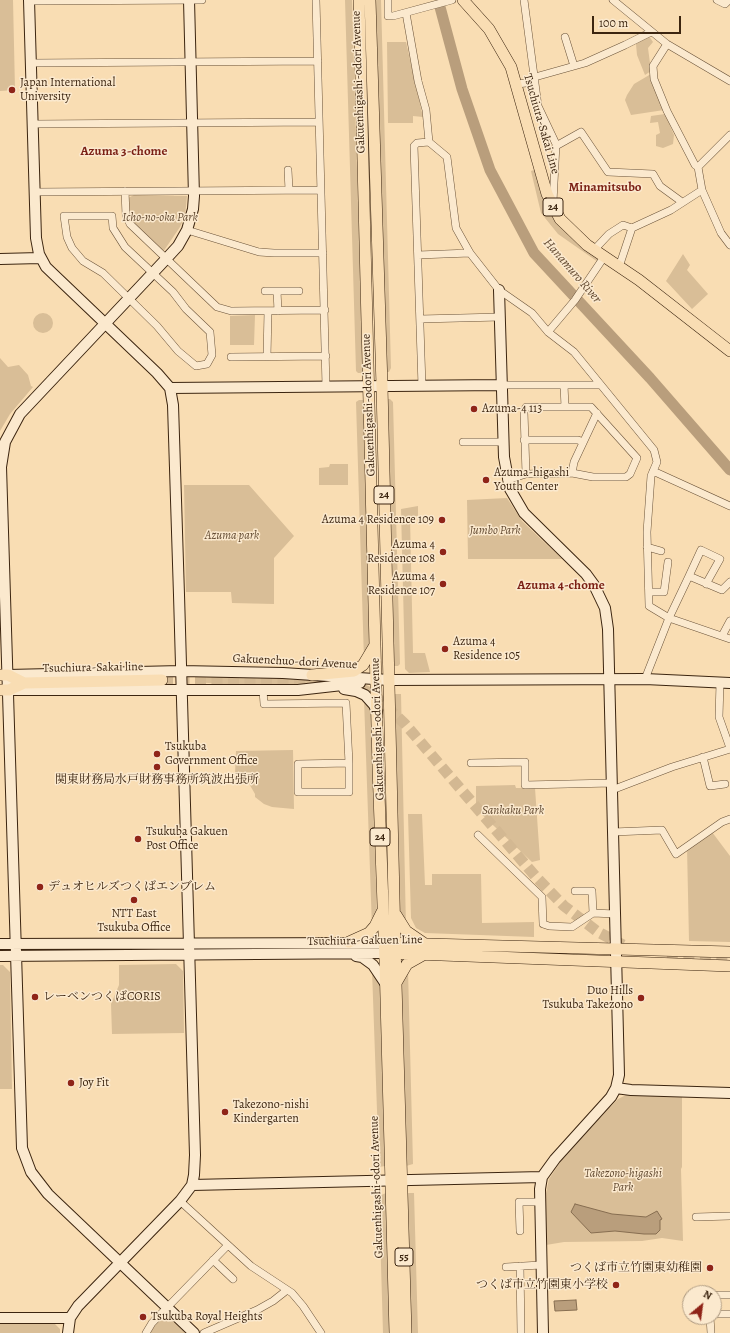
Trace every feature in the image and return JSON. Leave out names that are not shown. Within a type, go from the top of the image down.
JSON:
[{"type":"main road","name":"Gakuenhigashi-odori Avenue","points":[[370,0],[382,386],[395,912]]},
{"type":"main road","name":"Tsuchiura-Sakai Line","points":[[463,0],[489,29],[511,66],[552,206],[565,226],[594,250],[682,312],[730,351]]},
{"type":"main road","name":"Gakuenhigashi-odori Avenue","points":[[358,3],[383,908]]},
{"type":"main road","points":[[312,675],[354,671],[363,665],[376,643]]},
{"type":"main road","name":"Tsuchiura-Sakai line","points":[[4,675],[24,683]]},
{"type":"main road","name":"Tsuchiura-Sakai line","points":[[5,690],[24,683],[162,680]]},
{"type":"main road","points":[[349,942],[363,937],[373,930],[383,908]]},
{"type":"main road","name":"24","points":[[383,908],[390,948]]},
{"type":"main road","points":[[390,984],[407,964],[426,949],[406,932],[395,912]]},
{"type":"main road","name":"24","points":[[390,948],[395,912]]},
{"type":"main road","name":"Tsuchiura-Gakuen Line","points":[[390,948],[730,952]]},
{"type":"main road","name":"55","points":[[390,948],[390,1180]]},
{"type":"main road","name":"Tsuchiura-Gakuen Line","points":[[426,949],[616,962],[730,966]]},
{"type":"main road","name":"55","points":[[390,984],[402,1180]]},
{"type":"main road","name":"Gakuenhigashi-odori Avenue","points":[[390,1180],[395,1333]]},
{"type":"main road","name":"Gakuenhigashi-odori Avenue","points":[[402,1180],[406,1333]]},
{"type":"street","points":[[68,1333],[70,1318],[87,1296],[180,1200],[192,1185],[195,1155],[190,955],[173,405],[170,388],[157,373],[46,267],[40,258],[36,238],[29,0],[202,0]]},
{"type":"street","points":[[189,0],[194,191],[193,209],[187,230],[178,246],[20,414],[5,442],[1,467],[5,614],[4,675],[17,944],[20,1131],[25,1159],[38,1183],[48,1194],[168,1306],[194,1333]]},
{"type":"street","points":[[316,0],[326,386]]},
{"type":"street","points":[[388,0],[388,16],[406,13],[452,0]]},
{"type":"street","points":[[524,0],[538,106],[556,146],[552,206]]},
{"type":"street","points":[[613,0],[667,44],[730,81]]},
{"type":"street","points":[[717,0],[725,4],[729,0]]},
{"type":"street","points":[[406,13],[418,81],[426,110],[429,142]]},
{"type":"street","points":[[517,84],[535,80],[574,66],[625,45],[651,32]]},
{"type":"street","points":[[566,37],[574,66]]},
{"type":"street","points":[[667,44],[653,66],[654,79],[667,111],[695,165],[698,167],[702,190],[721,233],[730,245]]},
{"type":"street","points":[[31,63],[318,61]]},
{"type":"street","points":[[33,124],[319,122]]},
{"type":"street","points":[[556,146],[581,132],[608,172],[653,174],[660,186],[682,202]]},
{"type":"street","points":[[698,167],[730,135]]},
{"type":"street","points":[[422,386],[414,146],[417,143],[429,142],[447,157],[456,228],[470,253],[499,290],[532,313],[548,332],[574,352],[654,450],[657,462],[650,478],[647,547],[649,606],[669,618],[730,639]]},
{"type":"street","points":[[288,170],[289,190]]},
{"type":"street","points":[[35,192],[321,190]]},
{"type":"street","points":[[594,250],[609,234],[623,225],[632,228],[670,210],[702,190]]},
{"type":"street","points":[[125,191],[128,221],[220,309],[231,311],[325,310]]},
{"type":"street","points":[[64,216],[112,216],[113,228],[125,247],[153,273],[186,309],[210,332],[212,355],[206,364],[196,366],[178,350],[157,326],[128,299],[103,273],[83,261],[72,248],[67,237],[64,216]]},
{"type":"street","points":[[619,267],[632,228]]},
{"type":"street","points":[[187,230],[259,252],[323,253]]},
{"type":"street","points":[[418,255],[470,253]]},
{"type":"street","points":[[548,332],[577,298],[604,257]]},
{"type":"street","points":[[0,258],[40,258]]},
{"type":"street","points":[[499,290],[503,442],[507,480],[515,501],[524,513],[586,574],[599,595],[607,619],[620,1066],[616,1088],[611,1097],[555,1159],[542,1177],[540,1202],[543,1333]]},
{"type":"street","points":[[277,291],[278,311]]},
{"type":"street","points":[[265,292],[299,291]]},
{"type":"street","points":[[267,357],[268,311]]},
{"type":"street","points":[[420,319],[500,317]]},
{"type":"street","points":[[231,357],[326,356]]},
{"type":"street","points":[[564,385],[565,407]]},
{"type":"street","points":[[170,388],[600,385]]},
{"type":"street","points":[[507,480],[526,474],[572,473],[593,477],[626,477],[630,474],[637,457],[590,407],[524,408],[526,474]]},
{"type":"street","points":[[572,473],[574,462],[597,413]]},
{"type":"street","points":[[524,440],[578,440],[583,442]]},
{"type":"street","points":[[463,442],[503,442]]},
{"type":"street","points":[[653,471],[730,506]]},
{"type":"street","points":[[647,547],[661,551]]},
{"type":"street","points":[[644,679],[669,618],[701,550],[720,560],[706,584]]},
{"type":"street","points":[[649,592],[664,592],[668,562]]},
{"type":"street","points":[[689,576],[722,590],[730,582]]},
{"type":"street","points":[[722,636],[730,621]]},
{"type":"street","name":"Gakuenchuo-dori Avenue","points":[[4,675],[181,671],[312,675],[376,681]]},
{"type":"street","name":"Gakuenchuo-dori Avenue","points":[[5,690],[263,690],[336,687],[389,680],[644,679],[725,683]]},
{"type":"street","points":[[471,763],[525,762],[525,785],[612,786],[730,748],[719,717],[725,683]]},
{"type":"street","points":[[336,687],[356,691],[365,695],[374,705],[377,712]]},
{"type":"street","points":[[263,690],[264,704],[346,703],[349,763],[349,792],[298,792],[298,764],[349,763]]},
{"type":"street","points":[[703,757],[710,786],[725,784]]},
{"type":"street","points":[[613,832],[662,830],[676,854],[691,843],[729,821]]},
{"type":"street","points":[[478,835],[542,897],[543,924],[549,926],[572,927],[593,914],[615,914]]},
{"type":"street","points":[[574,892],[592,891],[593,914]]},
{"type":"street","name":"Tsuchiura-Gakuen Line","points":[[0,944],[349,942],[390,948]]},
{"type":"street","name":"Tsuchiura-Gakuen Line","points":[[0,956],[346,954],[390,948]]},
{"type":"street","points":[[346,954],[368,960],[390,984]]},
{"type":"street","points":[[616,1088],[627,1090],[730,1093]]},
{"type":"street","points":[[192,1185],[542,1177]]},
{"type":"street","points":[[180,1200],[251,1266],[287,1290],[303,1306],[321,1333]]},
{"type":"street","points":[[520,1231],[519,1202],[540,1202]]},
{"type":"street","points":[[696,1217],[730,1216]]},
{"type":"street","points":[[146,1333],[152,1323],[228,1245]]},
{"type":"street","points":[[213,1260],[233,1279]]},
{"type":"street","points":[[506,1267],[541,1265]]},
{"type":"street","points":[[520,1266],[522,1333]]},
{"type":"street","points":[[204,1333],[257,1310],[273,1301],[287,1290]]},
{"type":"street","points":[[0,1318],[70,1318]]},
{"type":"green space","points":[[0,0],[13,0],[15,90],[0,91]]},
{"type":"green space","points":[[345,0],[352,0],[363,373],[358,373],[356,371]]},
{"type":"green space","points":[[374,0],[381,0],[391,368],[389,372],[385,372]]},
{"type":"green space","points":[[649,36],[653,42],[648,48],[651,71],[645,75],[637,55],[636,44]]},
{"type":"green space","points":[[387,42],[406,42],[423,117],[413,116],[413,123],[388,123]]},
{"type":"green space","points":[[651,74],[664,110],[631,115],[625,100],[627,95],[634,84]]},
{"type":"green space","points":[[665,114],[674,135],[673,144],[663,148],[656,146],[656,135],[660,133],[658,122],[650,123],[651,116]]},
{"type":"green space","points":[[537,169],[554,218],[562,229],[600,259],[598,262],[558,234],[541,213],[531,171]]},
{"type":"green space","name":"Icho-no-oka Park","points":[[134,195],[187,196],[185,216],[180,227],[163,252],[133,223],[128,212],[128,198]]},
{"type":"green space","points":[[683,254],[690,265],[687,270],[708,294],[692,309],[666,281]]},
{"type":"green space","points":[[39,313],[47,313],[53,319],[53,327],[47,333],[39,333],[33,327],[33,319]]},
{"type":"green space","points":[[255,315],[254,345],[230,345],[230,316]]},
{"type":"green space","points":[[0,358],[8,367],[19,365],[28,375],[31,386],[33,387],[10,414],[0,431]]},
{"type":"green space","points":[[386,399],[390,399],[393,402],[400,664],[398,666],[393,666]]},
{"type":"green space","points":[[363,400],[370,637],[370,644],[364,660],[356,402]]},
{"type":"green space","points":[[330,464],[348,464],[348,485],[319,485],[319,468],[329,467]]},
{"type":"green space","name":"Azuma park","points":[[184,485],[249,485],[294,536],[274,558],[274,604],[232,603],[231,592],[186,592]]},
{"type":"green space","name":"Jumbo Park","points":[[507,498],[522,521],[562,559],[468,559],[467,500]]},
{"type":"green space","points":[[418,506],[418,516],[410,517],[413,653],[425,653],[430,672],[409,673],[405,669],[401,509]]},
{"type":"green space","points":[[199,676],[286,676],[346,681],[304,685],[249,686],[195,682],[195,678]]},
{"type":"green space","points":[[393,694],[401,694],[406,928],[402,921],[399,908]]},
{"type":"green space","points":[[364,699],[371,709],[377,915],[372,928]]},
{"type":"green space","points":[[293,750],[294,809],[272,807],[264,804],[255,797],[255,794],[244,775],[235,774],[236,751]]},
{"type":"green space","name":"Sankaku Park","points":[[515,785],[516,788],[535,788],[540,860],[532,862],[476,809],[476,786]]},
{"type":"green space","points":[[408,814],[422,814],[425,885],[432,885],[432,874],[481,874],[482,923],[534,922],[534,937],[425,933],[416,928],[411,918]]},
{"type":"green space","points":[[712,832],[730,856],[730,942],[689,941],[687,847]]},
{"type":"green space","points":[[176,964],[183,971],[184,1033],[112,1034],[111,1004],[119,985],[119,965]]},
{"type":"green space","points":[[0,965],[3,965],[10,972],[12,1089],[0,1089]]},
{"type":"green space","points":[[372,970],[380,984],[385,1166],[379,1167]]},
{"type":"green space","points":[[408,970],[413,1164],[406,1166],[401,983]]},
{"type":"green space","name":"Takezono-higashi Park","points":[[626,1095],[682,1097],[681,1169],[683,1241],[662,1238],[642,1241],[564,1242],[546,1245],[545,1198],[549,1179],[565,1155],[618,1099]]},
{"type":"green space","points":[[386,1193],[390,1333],[383,1333],[379,1196]]},
{"type":"green space","points":[[407,1193],[414,1193],[418,1333],[411,1333]]},
{"type":"green space","points":[[165,1313],[186,1333],[149,1333]]},
{"type":"green space","points":[[0,1322],[53,1322],[60,1329],[60,1333],[0,1333]]},
{"type":"shaded area","points":[[575,1204],[612,1214],[646,1217],[657,1211],[662,1219],[660,1220],[660,1230],[656,1234],[615,1231],[591,1233],[571,1212]]},
{"type":"shaded area","points":[[576,1300],[577,1310],[555,1311],[554,1301]]},
{"type":"waterway","name":"Hanamuro River","points":[[440,7],[462,89],[490,170],[534,253],[650,378],[730,470]]},
{"type":"tunnel","points":[[162,680],[320,681],[342,683],[360,688],[374,695],[405,724],[536,877],[564,906],[598,932],[623,945]]},
{"type":"tunnel","points":[[667,955],[730,959]]},
{"type":"place","name":"Japan International University","points":[[12,90]]},
{"type":"place","name":"Azuma-4 113","points":[[474,409]]},
{"type":"place","name":"Azuma-higashi Youth Center","points":[[486,480]]},
{"type":"place","name":"Azuma 4 Residence 109","points":[[442,520]]},
{"type":"place","name":"Azuma 4 Residence 108","points":[[443,552]]},
{"type":"place","name":"Azuma 4 Residence 107","points":[[443,584]]},
{"type":"place","name":"Azuma 4 Residence 105","points":[[445,649]]},
{"type":"place","name":"Tsukuba Government Office","points":[[157,754]]},
{"type":"place","name":"関東財務局水戸財務事務所筑波出張所","points":[[157,767]]},
{"type":"place","name":"Tsukuba Gakuen Post Office","points":[[138,839]]},
{"type":"place","name":"デュオヒルズつくばエンブレム","points":[[40,887]]},
{"type":"place","name":"NTT East Tsukuba Office","points":[[134,900]]},
{"type":"place","name":"レーベンつくばCORIS","points":[[35,997]]},
{"type":"place","name":"Duo Hills Tsukuba Takezono","points":[[641,998]]},
{"type":"place","name":"Joy Fit","points":[[71,1083]]},
{"type":"place","name":"Takezono-nishi Kindergarten","points":[[225,1112]]},
{"type":"place","name":"つくば市立竹園東幼稚園","points":[[710,1268]]},
{"type":"place","name":"つくば市立竹園東小学校","points":[[616,1285]]},
{"type":"place","name":"Tsukuba Royal Heights","points":[[143,1317]]},
{"type":"district","name":"Azuma 3-chome","points":[[124,152]]},
{"type":"district","name":"Minamitsubo","points":[[605,188]]},
{"type":"district","name":"Azuma 4-chome","points":[[561,586]]}]
